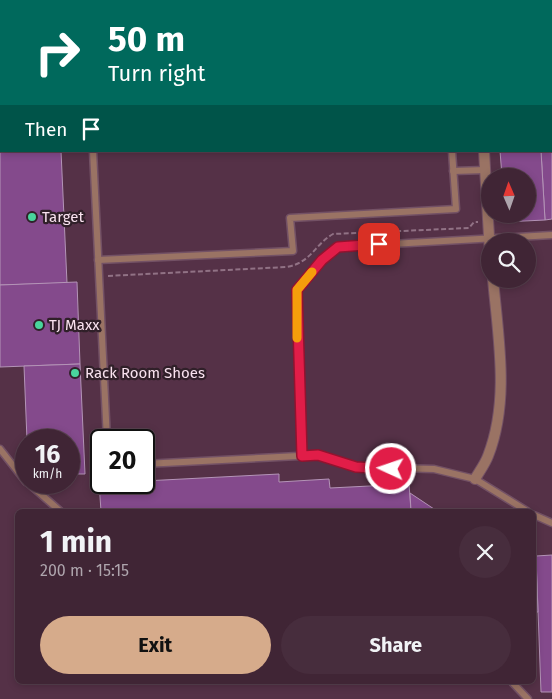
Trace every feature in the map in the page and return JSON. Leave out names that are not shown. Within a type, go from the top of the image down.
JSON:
[{"type":"street","points":[[484,152],[485,168]]},
{"type":"street","points":[[475,479],[488,457],[498,420],[501,368],[494,288]]},
{"type":"lane","points":[[93,152],[106,429]]},
{"type":"lane","points":[[98,260],[293,251],[290,218],[456,209],[452,152]]},
{"type":"lane","points":[[453,171],[481,170]]},
{"type":"lane","points":[[536,236],[552,235]]},
{"type":"lane","points":[[302,456],[297,290],[322,260],[338,247],[481,239]]},
{"type":"lane","points":[[0,449],[15,467]]},
{"type":"lane","points":[[155,463],[318,455],[356,467],[434,469],[475,479],[524,509]]},
{"type":"lane","points":[[41,494],[58,509]]},
{"type":"lane","points":[[536,515],[552,523]]},
{"type":"lane","points":[[514,684],[528,699]]},
{"type":"building","name":"Target","points":[[0,152],[61,152],[67,283],[0,285]]},
{"type":"building","points":[[500,152],[541,152],[545,220],[536,220],[536,168],[501,168]]},
{"type":"building","points":[[541,152],[552,152],[552,219],[545,220]]},
{"type":"building","name":"TJ Maxx","points":[[77,282],[80,364],[0,367],[0,285]]},
{"type":"building","points":[[80,364],[85,474],[80,474],[80,429],[27,429],[24,366]]},
{"type":"building","points":[[279,474],[279,482],[329,479],[330,488],[409,484],[411,509],[101,509],[100,494],[155,494],[155,480]]},
{"type":"building","points":[[410,493],[434,509],[411,509]]},
{"type":"building","points":[[552,555],[552,692],[541,692],[536,556]]},
{"type":"building","points":[[536,560],[538,612],[536,612]]},
{"type":"slow traffic","points":[[297,338],[297,290],[312,272]]},
{"type":"place","name":"Target","points":[[32,217]]},
{"type":"place","name":"TJ Maxx","points":[[39,325]]},
{"type":"place","name":"Rack Room Shoes","points":[[75,373]]},
{"type":"route","points":[[379,244],[338,247],[322,260],[297,290],[302,456],[318,455],[356,467],[391,469]]}]
